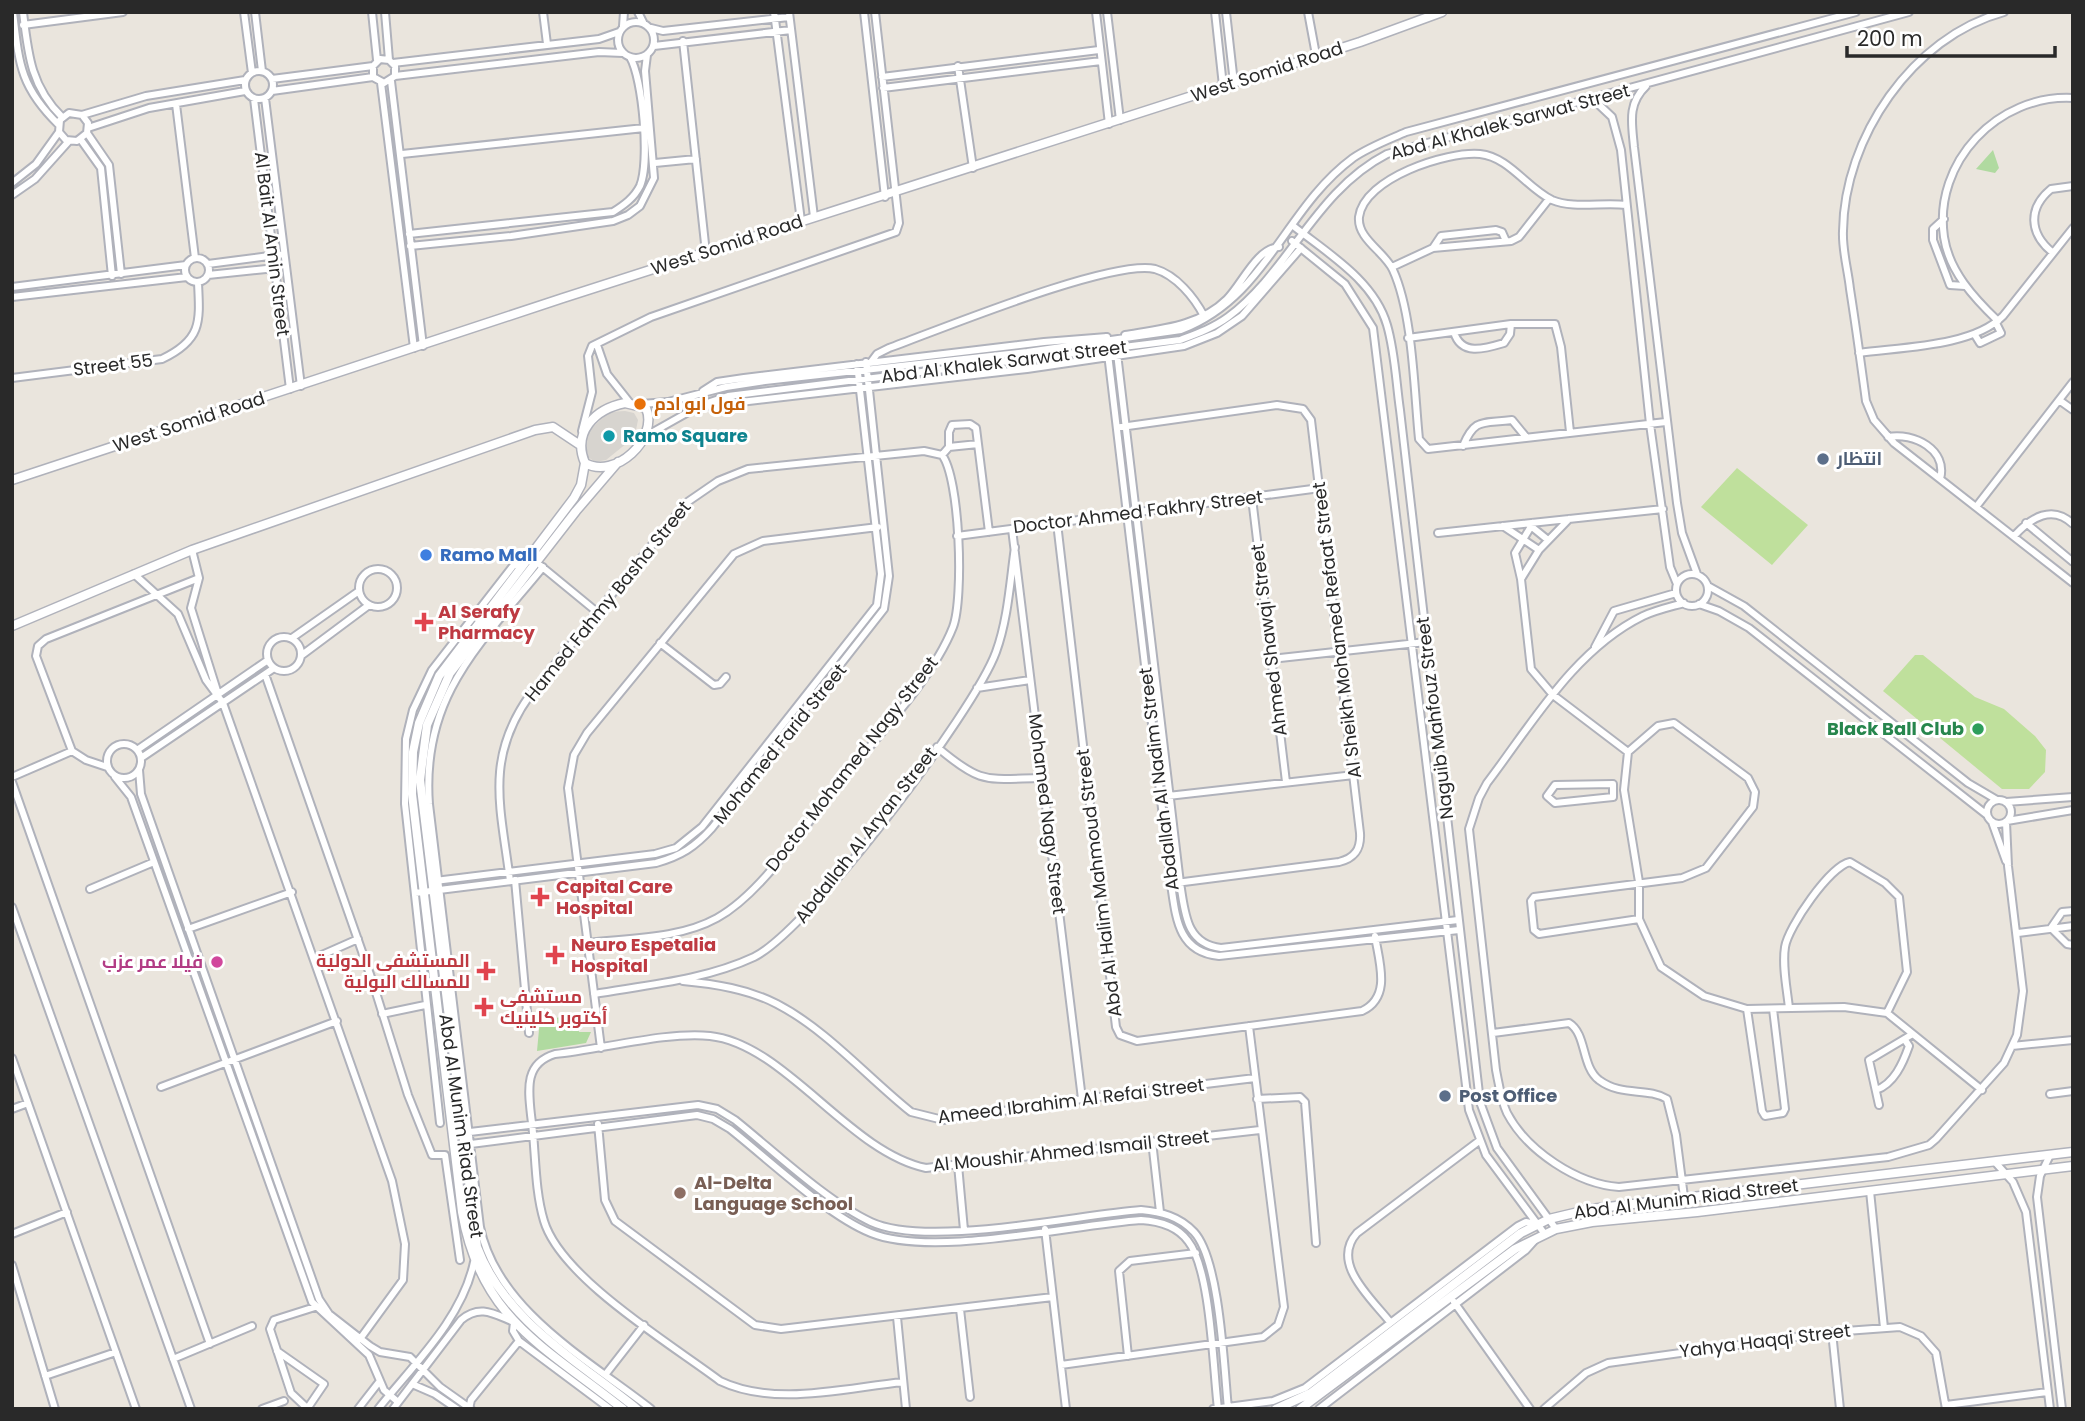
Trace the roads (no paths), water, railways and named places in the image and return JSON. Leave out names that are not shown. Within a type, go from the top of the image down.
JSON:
[{"type":"street","points":[[13,12],[22,75],[28,90],[69,141]]},
{"type":"street","points":[[23,12],[32,73],[49,105],[62,117]]},
{"type":"street","points":[[15,26],[123,12]]},
{"type":"street","points":[[244,12],[252,72]]},
{"type":"street","points":[[255,12],[262,71]]},
{"type":"street","points":[[372,12],[375,63],[373,77]]},
{"type":"street","points":[[385,12],[402,154],[419,347]]},
{"type":"street","points":[[543,12],[547,44]]},
{"type":"street","points":[[623,53],[618,43],[624,12]]},
{"type":"street","points":[[638,12],[643,22],[651,29],[663,31],[789,15],[814,217]]},
{"type":"street","points":[[864,12],[885,197]]},
{"type":"street","points":[[597,345],[607,374],[634,403],[646,408],[650,417],[644,437],[631,453],[618,462],[593,468],[585,463],[580,445],[592,392],[588,353],[597,345],[651,317],[894,234],[899,223],[874,12]]},
{"type":"street","points":[[1096,12],[1109,124]]},
{"type":"street","points":[[1107,12],[1120,120]]},
{"type":"street","points":[[1215,12],[1223,86]]},
{"type":"street","points":[[1226,12],[1234,83]]},
{"type":"street","points":[[1308,12],[1316,55]]},
{"type":"street","name":"West Somid Road","points":[[12,480],[800,221],[885,197],[1109,124],[1442,12]]},
{"type":"street","name":"Abd Al Khalek Sarwat Street","points":[[634,403],[668,402],[726,387],[868,365],[1181,330],[1204,321],[1240,294],[1279,247],[1292,225],[1352,159],[1406,132],[1856,12]]},
{"type":"street","name":"Abd Al Khalek Sarwat Street","points":[[644,437],[701,405],[727,396],[1117,353],[1180,340],[1227,318],[1246,301],[1301,233],[1355,174],[1387,154],[1594,100],[1909,12]]},
{"type":"street","points":[[2004,12],[1950,38],[1920,61],[1878,113],[1852,167],[1845,200],[1843,233],[1866,401],[1874,420],[1888,437],[2073,583]]},
{"type":"street","points":[[774,15],[800,221]]},
{"type":"street","points":[[12,183],[36,164],[59,128],[62,117],[69,113],[82,115],[146,96],[245,80],[252,72],[262,71],[272,79],[391,61],[599,39],[632,22],[643,22]]},
{"type":"street","points":[[651,29],[654,46]]},
{"type":"street","points":[[410,240],[511,236],[613,221],[628,215],[649,193],[654,163],[645,71],[647,55],[654,46],[791,30]]},
{"type":"street","points":[[1782,31],[1786,46]]},
{"type":"street","points":[[683,41],[706,253]]},
{"type":"street","points":[[882,77],[1100,50]]},
{"type":"street","points":[[381,83],[393,78],[600,52],[623,53],[630,57],[637,72],[643,177],[632,198],[623,206],[613,212],[400,242]]},
{"type":"street","points":[[630,57],[647,55]]},
{"type":"street","points":[[1048,58],[1049,68]]},
{"type":"street","points":[[1017,61],[1019,72]]},
{"type":"street","points":[[883,88],[1101,61]]},
{"type":"street","points":[[958,66],[973,168]]},
{"type":"street","points":[[928,72],[929,82]]},
{"type":"street","points":[[245,80],[245,91],[254,99],[265,98],[272,91],[373,77],[381,83],[400,242],[419,347]]},
{"type":"street","points":[[272,79],[272,91]]},
{"type":"street","points":[[1647,85],[1638,94],[1631,111],[1634,147],[1666,422],[1682,533],[1696,574],[1708,586],[1744,606],[1968,783],[1997,800],[2006,802],[2073,797]]},
{"type":"street","points":[[12,195],[34,178],[69,141],[80,140],[88,130],[149,108],[245,91]]},
{"type":"street","name":"Al Bait Al Amin Street","points":[[265,98],[300,386]]},
{"type":"street","points":[[1975,335],[1980,343],[2001,333],[1997,322],[1965,286],[1951,260],[1944,219],[1954,167],[1978,135],[2019,109],[2044,101],[2073,98]]},
{"type":"street","name":"Al Bait Al Amin Street","points":[[254,99],[290,389]]},
{"type":"street","points":[[1594,100],[1612,117],[1621,150],[1650,424],[1670,567],[1677,584],[1676,593],[1684,603]]},
{"type":"street","points":[[176,104],[195,258]]},
{"type":"street","points":[[82,115],[109,165],[116,284]]},
{"type":"street","points":[[402,154],[651,127]]},
{"type":"street","points":[[80,140],[101,168],[116,275]]},
{"type":"street","points":[[1621,150],[1634,147]]},
{"type":"street","points":[[1626,205],[1571,204],[1549,198],[1503,164],[1482,154],[1458,155],[1411,168],[1387,181],[1371,195],[1360,214],[1363,232],[1392,267],[1408,338],[1419,439],[1432,450],[1666,422]]},
{"type":"street","points":[[654,163],[696,159]]},
{"type":"street","points":[[2052,252],[2041,243],[2035,230],[2035,208],[2051,189],[2073,186]]},
{"type":"street","points":[[1392,267],[1433,248],[1506,242],[1519,237],[1549,198]]},
{"type":"street","points":[[1944,219],[1933,229],[1933,240],[1950,285],[1965,286]]},
{"type":"street","points":[[510,225],[511,236]]},
{"type":"street","name":"Naguib Mahfouz Street","points":[[1292,225],[1367,289],[1386,323],[1484,1118],[1497,1148],[1556,1229]]},
{"type":"street","points":[[1859,353],[1975,335],[1997,322],[2073,228]]},
{"type":"street","points":[[1433,248],[1441,236],[1458,233],[1496,230],[1502,232],[1506,242]]},
{"type":"street","name":"Naguib Mahfouz Street","points":[[1285,235],[1345,284],[1373,328],[1469,1110],[1479,1141],[1500,1178],[1535,1224],[1540,1235]]},
{"type":"street","points":[[1115,339],[1183,324],[1204,316],[1226,300],[1265,250],[1279,247]]},
{"type":"street","points":[[1117,353],[1184,346],[1230,325],[1250,308],[1301,248]]},
{"type":"street","points":[[195,258],[208,264],[284,254]]},
{"type":"street","points":[[12,287],[186,265],[195,258]]},
{"type":"street","points":[[208,264],[208,275]]},
{"type":"street","points":[[186,265],[187,277]]},
{"type":"street","points":[[12,297],[187,277],[198,283],[208,275],[285,266]]},
{"type":"street","points":[[868,365],[877,354],[940,330],[1122,269],[1157,270],[1172,277],[1196,300],[1204,316]]},
{"type":"street","name":"Street 55","points":[[12,378],[162,359],[180,351],[193,337],[200,320],[198,283]]},
{"type":"street","points":[[1408,338],[1511,324],[1545,322],[1556,326],[1570,432]]},
{"type":"street","points":[[1454,332],[1460,346],[1468,350],[1504,343],[1510,334],[1511,324]]},
{"type":"street","name":"Abdallah Al Nadim Street","points":[[1115,339],[1180,883],[1189,928],[1201,943],[1210,947],[1458,920]]},
{"type":"street","name":"Abdallah Al Nadim Street","points":[[1106,340],[1171,884],[1180,932],[1196,950],[1208,955],[1232,955],[1460,930]]},
{"type":"street","points":[[1643,341],[1658,342]]},
{"type":"street","name":"Mohamed Farid Street","points":[[427,887],[578,874],[656,863],[680,856],[697,845],[879,619],[889,587],[868,365]]},
{"type":"street","name":"Mohamed Farid Street","points":[[427,887],[509,872],[655,854],[676,848],[692,838],[872,614],[881,586],[857,367]]},
{"type":"street","points":[[1976,507],[2073,382]]},
{"type":"street","points":[[2059,400],[2073,410]]},
{"type":"street","points":[[582,435],[601,412],[612,405],[634,403]]},
{"type":"street","name":"Al Sheikh Mohamed Refaat Street","points":[[1116,428],[1277,405],[1296,406],[1303,409],[1311,420],[1320,488],[1361,841],[1354,856],[1347,860],[1171,884]]},
{"type":"street","points":[[1463,446],[1469,430],[1476,425],[1512,420],[1525,437]]},
{"type":"street","points":[[868,457],[924,451],[942,455],[949,447],[952,425],[970,424],[976,428],[989,532]]},
{"type":"street","points":[[12,626],[192,550],[544,427],[561,430],[580,445]]},
{"type":"street","points":[[1888,437],[1911,436],[1939,457],[1943,466],[1940,479]]},
{"type":"street","points":[[949,447],[978,444]]},
{"type":"street","name":"Doctor Mohamed Nagy Street","points":[[587,943],[685,931],[717,918],[745,898],[900,707],[948,639],[960,598],[950,472],[942,455]]},
{"type":"street","name":"Hamed Fahmy Basha Street","points":[[528,1033],[513,880],[509,872],[499,789],[502,747],[516,716],[677,513],[709,485],[748,469],[868,457]]},
{"type":"street","name":"Abd Al Munim Riad Street","points":[[427,887],[420,780],[421,752],[437,698],[468,654],[618,462]]},
{"type":"street","name":"Abd Al Munim Riad Street","points":[[585,463],[582,485],[574,498],[527,559],[499,590],[449,660],[431,691],[419,723],[412,782],[473,1230],[491,1277],[525,1320],[623,1409]]},
{"type":"street","name":"Doctor Ahmed Fakhry Street","points":[[957,537],[1320,488]]},
{"type":"street","name":"Ahmed Shawqi Street","points":[[1252,498],[1286,782]]},
{"type":"street","points":[[1438,533],[1663,509]]},
{"type":"street","points":[[2015,535],[2026,523],[2041,514],[2063,517],[2073,524]]},
{"type":"street","points":[[1521,579],[1539,550],[1569,519]]},
{"type":"street","name":"Abd Al Halim Mahmoud Street","points":[[1057,523],[1116,1027],[1120,1035],[1132,1041],[1362,1011],[1372,1006],[1381,992],[1374,930]]},
{"type":"street","points":[[2026,523],[2073,562]]},
{"type":"street","points":[[1532,525],[1521,539],[1514,558],[1521,579],[1531,668],[1553,695],[1628,752]]},
{"type":"street","points":[[1532,525],[1548,540]]},
{"type":"street","points":[[601,1048],[568,788],[574,755],[587,733],[660,643],[727,562],[743,547],[763,541],[885,526]]},
{"type":"street","points":[[1503,526],[1539,550]]},
{"type":"street","name":"Mohamed Nagy Street","points":[[1012,529],[1082,1098]]},
{"type":"street","name":"Abdallah Al Aryan Street","points":[[594,994],[678,980],[755,956],[789,932],[900,799],[977,688],[996,651],[1002,630],[1015,547]]},
{"type":"street","points":[[192,550],[199,578],[191,608],[218,694],[292,892],[392,1181],[405,1244],[402,1280],[360,1339]]},
{"type":"street","points":[[527,559],[540,565],[597,612]]},
{"type":"street","points":[[2065,576],[2073,568]]},
{"type":"street","points":[[381,569],[396,580],[397,592],[391,603],[380,608],[369,606],[359,592],[361,579],[369,571],[381,569]]},
{"type":"street","points":[[134,574],[178,614],[205,680],[218,694]]},
{"type":"street","points":[[1677,584],[1685,576],[1696,574]]},
{"type":"street","points":[[199,578],[46,639],[38,646],[37,661],[72,751],[86,760],[107,767],[131,797],[226,1064],[319,1299],[329,1314],[380,1352],[402,1354],[416,1361],[440,1387],[470,1408],[519,1341]]},
{"type":"street","points":[[1699,604],[1706,598],[1708,586]]},
{"type":"street","points":[[359,592],[292,638],[275,639],[267,648],[268,660],[274,668],[289,671],[298,665],[302,655],[369,606]]},
{"type":"street","points":[[1592,652],[1614,611],[1676,593]]},
{"type":"street","points":[[1651,602],[1655,611]]},
{"type":"street","points":[[2006,802],[2011,811],[2007,821],[2008,866],[2023,991],[2012,1046],[2004,1063],[1982,1090],[1936,1139],[1921,1148],[1888,1157],[1682,1182],[1606,1186],[1553,1161],[1531,1143],[1507,1113],[1496,1070],[1469,829],[1487,783],[1553,695],[1592,652],[1621,629],[1655,611],[1684,603],[1699,604],[1719,611],[1749,628],[1987,815],[1993,822],[2008,866]]},
{"type":"street","points":[[178,614],[191,608]]},
{"type":"street","points":[[292,638],[299,645],[302,655]]},
{"type":"street","points":[[1271,659],[1426,642]]},
{"type":"street","points":[[660,643],[714,685],[720,684],[726,677]]},
{"type":"street","points":[[137,750],[268,660]]},
{"type":"street","points":[[274,668],[142,758],[139,770],[141,794],[234,1060],[260,1147],[315,1307],[373,1362],[379,1382],[396,1406],[461,1320],[471,1313],[493,1312],[514,1322],[513,1331],[519,1341],[541,1358],[650,1409]]},
{"type":"street","points":[[265,674],[432,1155],[445,1155],[460,1260]]},
{"type":"street","points":[[977,688],[1030,680]]},
{"type":"street","points":[[1639,919],[1539,934],[1534,930],[1531,901],[1534,897],[1639,882],[1682,878],[1706,868],[1753,807],[1755,792],[1748,778],[1674,723],[1658,726],[1628,752],[1624,790],[1639,882],[1639,919],[1661,967],[1704,996],[1747,1009],[1844,1007],[1887,1013],[1908,1037],[1982,1090]]},
{"type":"street","points":[[107,767],[107,757],[115,746],[124,744],[137,750],[142,758]]},
{"type":"street","points":[[937,747],[973,776],[1042,778]]},
{"type":"street","points":[[12,776],[72,751]]},
{"type":"street","points":[[115,777],[129,779],[139,770]]},
{"type":"street","points":[[1161,797],[1354,775]]},
{"type":"street","points":[[12,782],[210,1344]]},
{"type":"street","points":[[1613,783],[1614,790],[1613,797],[1555,803],[1548,796],[1555,785],[1613,783]]},
{"type":"street","points":[[1614,790],[1624,790]]},
{"type":"street","points":[[1987,815],[1988,807],[1997,800]]},
{"type":"street","points":[[1993,822],[2073,810]]},
{"type":"street","points":[[692,838],[697,845]]},
{"type":"street","points":[[90,889],[154,862]]},
{"type":"street","points":[[1789,1008],[1784,958],[1787,940],[1832,870],[1850,862],[1885,883],[1899,897],[1907,972],[1887,1013]]},
{"type":"street","points":[[427,887],[425,1005],[440,1123]]},
{"type":"street","points":[[188,929],[292,892]]},
{"type":"street","points":[[12,907],[191,1409]]},
{"type":"street","points":[[2051,928],[2062,912],[2073,911]]},
{"type":"street","points":[[2018,933],[2073,926]]},
{"type":"street","points":[[2051,928],[2067,944],[2073,945]]},
{"type":"street","points":[[315,958],[358,939]]},
{"type":"street","name":"Ameed Ibrahim Al Refai Street","points":[[678,980],[734,989],[778,1004],[818,1033],[911,1112],[926,1119],[943,1121],[1082,1098],[1255,1078]]},
{"type":"street","points":[[382,1014],[425,1005]]},
{"type":"street","points":[[1747,1009],[1762,1111],[1765,1116],[1783,1113],[1785,1109],[1773,1009]]},
{"type":"street","points":[[161,1087],[337,1021]]},
{"type":"street","points":[[1493,1033],[1573,1025],[1585,1059],[1597,1078],[1620,1092],[1662,1097],[1669,1102],[1684,1197]]},
{"type":"street","points":[[1061,1364],[1263,1337],[1278,1325],[1284,1307],[1249,1026]]},
{"type":"street","points":[[2012,1046],[2071,1040],[2073,1032]]},
{"type":"street","name":"Al Moushir Ahmed Ismail Street","points":[[903,1382],[775,1395],[747,1392],[720,1381],[582,1278],[558,1252],[544,1220],[528,1091],[535,1065],[544,1057],[555,1054],[690,1035],[729,1040],[762,1058],[894,1158],[926,1168],[1260,1130]]},
{"type":"street","points":[[1879,1105],[1869,1060],[1908,1037]]},
{"type":"street","points":[[1876,1090],[1889,1081],[1904,1060],[1909,1045],[1908,1037]]},
{"type":"street","points":[[12,1058],[136,1409]]},
{"type":"street","points":[[2050,1094],[2073,1091]]},
{"type":"street","points":[[1257,1099],[1300,1097],[1305,1102],[1316,1242]]},
{"type":"street","points":[[12,1109],[28,1103]]},
{"type":"street","points":[[461,1133],[698,1105],[716,1109],[852,1212],[892,1229],[911,1232],[964,1230],[1128,1210],[1160,1212],[1182,1222],[1203,1244],[1211,1269],[1228,1408]]},
{"type":"street","points":[[462,1145],[678,1116],[713,1119],[815,1196],[870,1233],[910,1242],[1154,1221],[1187,1238],[1200,1264],[1216,1409],[1290,1396],[1522,1224],[1535,1224]]},
{"type":"street","points":[[597,1118],[605,1200],[615,1221],[747,1321],[763,1328],[781,1329],[897,1317],[1053,1297]]},
{"type":"street","points":[[1152,1141],[1160,1212]]},
{"type":"street","points":[[1390,1322],[1350,1269],[1348,1246],[1357,1233],[1479,1141]]},
{"type":"street","name":"Abd Al Munim Riad Street","points":[[462,1145],[462,1212],[474,1262],[493,1298],[514,1322],[547,1350],[637,1409]]},
{"type":"street","name":"Abd Al Munim Riad Street","points":[[1276,1409],[1311,1393],[1363,1350],[1535,1224],[1549,1219],[1591,1209],[1684,1197],[2073,1152]]},
{"type":"street","points":[[2050,1155],[2037,1190],[2062,1409]]},
{"type":"street","points":[[1995,1161],[2023,1202],[2050,1409]]},
{"type":"street","points":[[958,1166],[964,1230]]},
{"type":"street","name":"Abd Al Munim Riad Street","points":[[1300,1409],[1453,1301],[1540,1235],[1556,1229],[1592,1222],[2073,1166]]},
{"type":"street","points":[[1830,1182],[1826,1190],[1830,1196]]},
{"type":"street","points":[[1799,1200],[1804,1193],[1800,1184]]},
{"type":"street","points":[[815,1196],[822,1189]]},
{"type":"street","points":[[1870,1191],[1884,1328]]},
{"type":"street","points":[[12,1234],[67,1212]]},
{"type":"street","points":[[452,1214],[462,1212]]},
{"type":"street","points":[[1044,1221],[1066,1409]]},
{"type":"street","points":[[2027,1223],[2040,1221]]},
{"type":"street","points":[[1128,1356],[1119,1271],[1130,1261],[1196,1253]]},
{"type":"street","points":[[378,1409],[461,1302],[474,1262]]},
{"type":"street","points":[[12,1265],[55,1409]]},
{"type":"street","points":[[12,1292],[20,1290]]},
{"type":"street","points":[[1319,1409],[1453,1301],[1530,1409]]},
{"type":"street","points":[[461,1302],[469,1305],[471,1313]]},
{"type":"street","points":[[277,1351],[324,1384],[307,1409],[291,1393],[277,1351],[270,1328],[274,1320],[315,1307]]},
{"type":"street","points":[[960,1309],[970,1396]]},
{"type":"street","points":[[897,1317],[906,1409]]},
{"type":"street","points":[[598,1384],[645,1325]]},
{"type":"street","points":[[173,1359],[252,1326]]},
{"type":"street","name":"Yahya Haqqi Street","points":[[1544,1409],[1586,1373],[1608,1363],[1832,1332],[1884,1328],[1911,1330],[1929,1343],[1940,1363],[1946,1407]]},
{"type":"street","points":[[1832,1332],[1840,1409]]},
{"type":"street","points":[[541,1358],[547,1350]]},
{"type":"street","points":[[45,1376],[116,1352]]},
{"type":"street","points":[[373,1362],[380,1352]]},
{"type":"street","points":[[358,1409],[379,1382]]},
{"type":"street","points":[[412,1384],[435,1394],[457,1409]]},
{"type":"street","points":[[598,1384],[610,1409]]},
{"type":"street","points":[[435,1394],[440,1387]]},
{"type":"street","points":[[1946,1407],[2047,1392]]},
{"type":"street","points":[[262,1409],[284,1401]]},
{"type":"place","name":"فول ابو ادم","points":[[640,404]]},
{"type":"place","name":"Ramo Square","points":[[609,436]]},
{"type":"place","name":"انتظار","points":[[1823,459]]},
{"type":"place","name":"Ramo Mall","points":[[426,555]]},
{"type":"place","name":"Al Serafy Pharmacy","points":[[424,622]]},
{"type":"place","name":"Black Ball Club","points":[[1978,729]]},
{"type":"place","name":"Capital Care Hospital","points":[[540,897]]},
{"type":"place","name":"Neuro Espetalia Hospital","points":[[555,955]]},
{"type":"place","name":"فيلا عمر عزب","points":[[217,962]]},
{"type":"place","name":"المستشفى الدولية للمسالك البولية","points":[[486,971]]},
{"type":"place","name":"مستشفى أكتوبر كلينيك","points":[[484,1007]]},
{"type":"place","name":"Post Office","points":[[1445,1096]]},
{"type":"place","name":"Al-Delta Language School","points":[[680,1193]]}]
